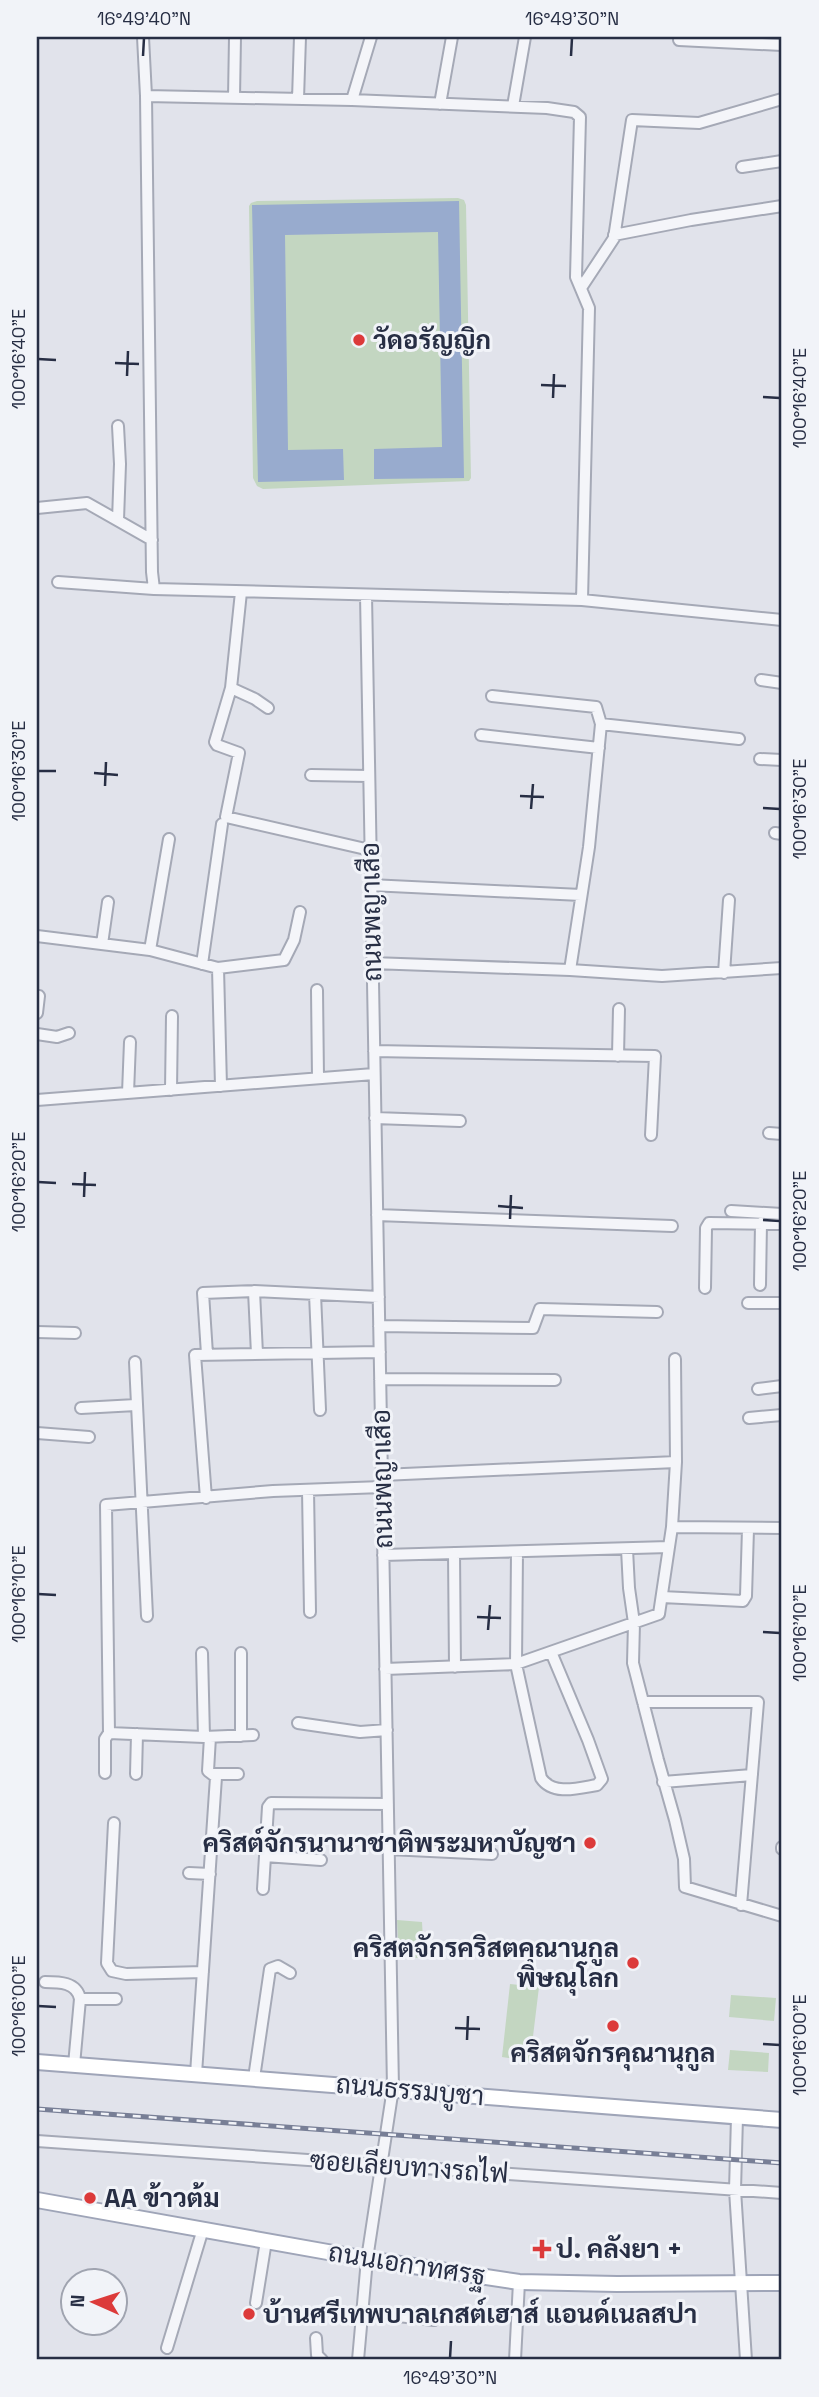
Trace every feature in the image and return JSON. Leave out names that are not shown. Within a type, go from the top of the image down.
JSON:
[{"type":"main road","name":"ถนนธรรมบูชา","points":[[37,2062],[782,2120]]},
{"type":"main road","name":"ถนนเอกาทศรฐ","points":[[37,2200],[367,2259],[519,2282],[782,2283]]},
{"type":"street","points":[[143,37],[154,589]]},
{"type":"street","points":[[234,99],[235,37]]},
{"type":"street","points":[[298,99],[300,37]]},
{"type":"street","points":[[352,100],[371,37]]},
{"type":"street","points":[[440,104],[452,37]]},
{"type":"street","points":[[513,106],[525,37]]},
{"type":"street","points":[[679,40],[782,45]]},
{"type":"street","points":[[146,96],[513,106],[574,112],[580,117],[576,277],[589,308],[582,600]]},
{"type":"street","points":[[582,289],[614,235],[632,120],[699,123],[782,99]]},
{"type":"street","points":[[742,167],[782,161]]},
{"type":"street","points":[[614,235],[782,206]]},
{"type":"street","points":[[118,426],[118,520]]},
{"type":"street","points":[[37,508],[87,503],[152,540]]},
{"type":"street","points":[[58,582],[241,592],[582,600],[782,620]]},
{"type":"street","points":[[241,592],[231,688],[215,741],[217,745],[235,750],[240,755],[226,817],[370,850]]},
{"type":"street","name":"ถนนพญาเสือ","points":[[358,2360],[367,2259],[393,2088],[366,595]]},
{"type":"street","points":[[761,680],[782,683]]},
{"type":"street","points":[[231,688],[268,708]]},
{"type":"street","points":[[492,696],[596,707],[601,724],[589,847],[570,970]]},
{"type":"street","points":[[601,724],[739,739]]},
{"type":"street","points":[[481,735],[599,748]]},
{"type":"street","points":[[760,758],[782,760]]},
{"type":"street","points":[[311,775],[369,775]]},
{"type":"street","points":[[201,964],[222,824]]},
{"type":"street","points":[[150,950],[169,839]]},
{"type":"street","points":[[370,884],[581,895]]},
{"type":"street","points":[[724,973],[729,900]]},
{"type":"street","points":[[102,944],[108,902]]},
{"type":"street","points":[[37,936],[150,950],[218,968],[285,960],[294,940],[300,912]]},
{"type":"street","points":[[372,963],[662,976],[782,968]]},
{"type":"street","points":[[218,968],[221,1086]]},
{"type":"street","points":[[317,990],[318,1079]]},
{"type":"street","points":[[37,1013],[39,996]]},
{"type":"street","points":[[618,1056],[619,1009]]},
{"type":"street","points":[[171,1090],[172,1016]]},
{"type":"street","points":[[37,1034],[57,1037],[69,1033]]},
{"type":"street","points":[[128,1093],[130,1042]]},
{"type":"street","points":[[374,1051],[655,1056],[651,1135]]},
{"type":"street","points":[[37,1100],[374,1074]]},
{"type":"street","points":[[375,1118],[460,1121]]},
{"type":"street","points":[[769,1133],[782,1134]]},
{"type":"street","points":[[731,1211],[782,1214]]},
{"type":"street","points":[[377,1215],[672,1226]]},
{"type":"street","points":[[705,1288],[707,1225],[713,1222],[782,1224]]},
{"type":"street","points":[[760,1285],[761,1223]]},
{"type":"street","points":[[207,1354],[203,1293],[254,1291],[379,1297]]},
{"type":"street","points":[[254,1291],[257,1354]]},
{"type":"street","points":[[315,1294],[320,1410]]},
{"type":"street","points":[[748,1303],[782,1303]]},
{"type":"street","points":[[379,1326],[533,1328],[540,1309],[657,1312]]},
{"type":"street","points":[[37,1332],[75,1333]]},
{"type":"street","points":[[206,1498],[195,1355],[380,1352]]},
{"type":"street","points":[[385,1669],[516,1664],[659,1614],[672,1527],[676,1462],[675,1359]]},
{"type":"street","points":[[135,1362],[147,1616]]},
{"type":"street","points":[[380,1379],[555,1380]]},
{"type":"street","points":[[758,1389],[782,1386]]},
{"type":"street","points":[[80,1408],[136,1405]]},
{"type":"street","points":[[749,1418],[782,1415]]},
{"type":"street","points":[[37,1433],[89,1437]]},
{"type":"street","points":[[382,1475],[676,1462]]},
{"type":"street","points":[[105,1773],[106,1737],[109,1733],[106,1505],[272,1491],[382,1487]]},
{"type":"street","points":[[308,1490],[310,1612]]},
{"type":"street","points":[[672,1527],[782,1528]]},
{"type":"street","points":[[662,1597],[743,1601],[746,1596],[748,1529]]},
{"type":"street","points":[[383,1555],[669,1547]]},
{"type":"street","points":[[627,1549],[634,1623],[634,1663],[684,1859],[685,1887],[782,1916],[782,1908]]},
{"type":"street","points":[[517,1552],[516,1664],[543,1782],[563,1790],[597,1786],[602,1779],[551,1652]]},
{"type":"street","points":[[454,1553],[455,1667]]},
{"type":"street","points":[[196,2074],[216,1777],[208,1771],[202,1653]]},
{"type":"street","points":[[109,1733],[207,1737],[247,1735],[241,1653]]},
{"type":"street","points":[[643,1702],[758,1702],[741,1905]]},
{"type":"street","points":[[298,1723],[360,1732],[387,1730]]},
{"type":"street","points":[[136,1734],[136,1774]]},
{"type":"street","points":[[212,1774],[239,1774]]},
{"type":"street","points":[[663,1782],[751,1775]]},
{"type":"street","points":[[263,1889],[268,1807],[273,1802],[388,1804]]},
{"type":"street","points":[[114,1823],[107,1963],[112,1971],[126,1974],[203,1972]]},
{"type":"street","points":[[389,1849],[492,1854]]},
{"type":"street","points":[[265,1856],[321,1860]]},
{"type":"street","points":[[189,1872],[209,1874]]},
{"type":"street","points":[[254,2078],[270,1969],[278,1966],[290,1973]]},
{"type":"street","points":[[45,1982],[62,1983],[78,1991],[80,1999],[74,2065]]},
{"type":"street","points":[[80,1999],[116,1999]]},
{"type":"street","points":[[737,2116],[735,2190],[746,2360]]},
{"type":"street","name":"ซอยเลียบทางรถไฟ","points":[[37,2141],[782,2193]]},
{"type":"street","points":[[167,2347],[203,2229]]},
{"type":"street","points":[[256,2303],[266,2241]]},
{"type":"street","points":[[515,2360],[519,2282]]},
{"type":"street","points":[[362,2312],[434,2320]]},
{"type":"street","points":[[316,2338],[317,2357],[322,2360]]},
{"type":"green space","points":[[464,200],[466,205],[469,481],[263,489],[257,486],[253,478],[251,203]]},
{"type":"green space","points":[[397,1920],[422,1922],[424,1958],[412,1958],[409,1942],[398,1941]]},
{"type":"green space","points":[[510,1984],[539,1987],[530,2061],[502,2057]]},
{"type":"green space","points":[[731,1995],[776,1998],[774,2021],[729,2017]]},
{"type":"green space","points":[[730,2050],[769,2053],[768,2072],[728,2070]]},
{"type":"water","points":[[459,201],[464,478],[374,479],[374,449],[442,447],[438,232],[285,235],[288,450],[343,449],[344,480],[258,482],[252,205]]},
{"type":"railway","points":[[37,2109],[782,2163]]},
{"type":"place","name":"วัดอรัญญิก","points":[[359,340]]},
{"type":"place","name":"คริสต์จักรนานาชาติพระมหาบัญชา","points":[[590,1843]]},
{"type":"place","name":"คริสตจักรคริสตคุณานุกูล พิษณุโลก","points":[[633,1963]]},
{"type":"place","name":"คริสตจักรคุณานุกูล","points":[[613,2026]]},
{"type":"place","name":"AA ข้าวต้ม","points":[[90,2198]]},
{"type":"place","name":"ป. คลังยา +","points":[[542,2249]]},
{"type":"place","name":"บ้านศรีเทพบาลเกสต์เฮาส์ แอนด์เนลสปา","points":[[249,2314]]}]
